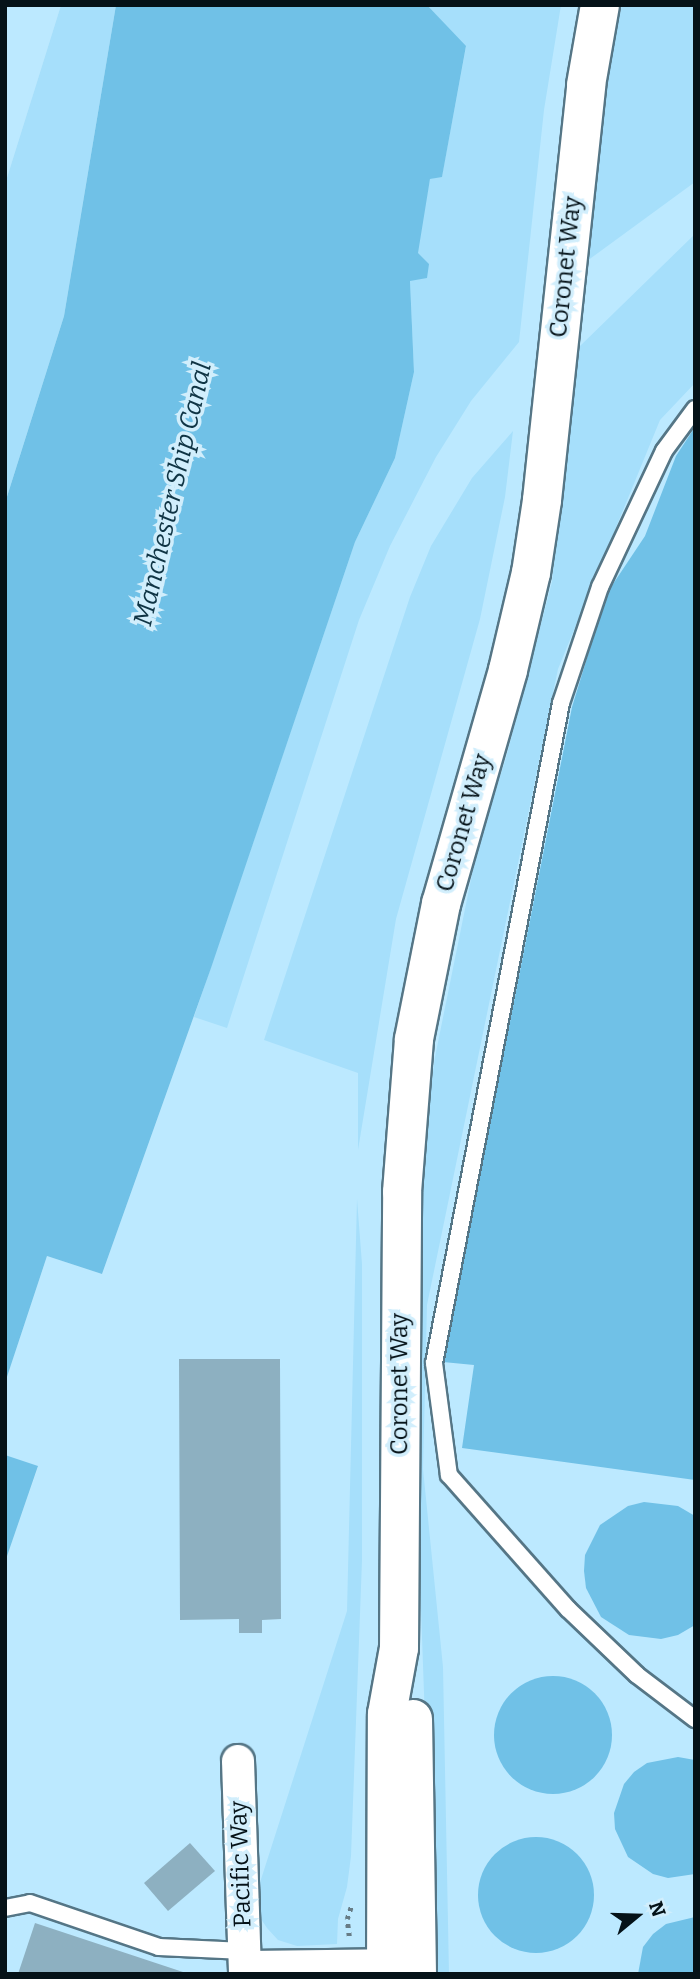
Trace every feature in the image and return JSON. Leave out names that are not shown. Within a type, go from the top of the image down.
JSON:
[{"type":"street","name":"Coronet Way","points":[[401,1969],[387,1714],[399,1648],[402,1205],[414,1039],[441,904],[522,621],[542,500],[574,187],[600,5]]},
{"type":"street","name":"Pacific Way","points":[[238,1761],[245,1964]]},
{"type":"street","points":[[245,1964],[401,1969]]},
{"type":"lane","points":[[695,409],[664,451],[600,587],[561,703],[434,1363],[449,1475],[568,1609],[637,1675],[695,1719]]},
{"type":"lane","points":[[5,1908],[30,1903],[159,1947],[245,1964]]},
{"type":"shaded area","points":[[5,5],[61,5],[5,184]]},
{"type":"shaded area","points":[[61,5],[116,5],[64,316],[5,503],[5,184]]},
{"type":"shaded area","points":[[427,5],[695,5],[695,1974],[5,1974],[5,1562],[38,1467],[5,1456],[5,1383],[47,1256],[102,1274],[211,968],[466,47]]},
{"type":"shaded area","points":[[427,5],[561,5],[544,110],[519,342],[471,401],[436,457],[390,546],[359,620],[227,1028],[194,1017],[355,542],[395,458],[414,372],[410,280],[430,179],[442,176],[466,47]]},
{"type":"shaded area","points":[[622,5],[695,5],[695,182],[587,261],[607,71]]},
{"type":"shaded area","points":[[695,234],[695,383],[660,420],[558,669],[427,1305],[423,1469],[443,1667],[449,1974],[434,1974],[421,1609],[420,1242],[427,1117],[435,1057],[478,845],[506,758],[552,582],[579,347]]},
{"type":"shaded area","points":[[513,431],[505,497],[480,619],[396,919],[358,1150],[358,1073],[264,1040],[410,597],[431,546],[472,478]]},
{"type":"shaded area","points":[[357,1199],[362,1264],[362,1560],[351,1856],[347,1887],[338,1919],[337,1944],[297,1946],[278,1940],[267,1928],[259,1916],[256,1895],[347,1611]]},
{"type":"water","name":"Manchester Ship Canal","points":[[116,5],[427,5],[466,46],[442,177],[430,179],[418,253],[429,264],[427,278],[410,281],[414,372],[395,458],[355,542],[211,968],[102,1274],[47,1256],[5,1383],[5,503],[64,316]]},
{"type":"water","points":[[695,427],[695,1480],[462,1448],[474,1365],[443,1362],[572,707],[607,593],[645,536],[676,456]]},
{"type":"water","points":[[5,1455],[38,1466],[5,1562]]},
{"type":"water","points":[[644,1502],[678,1506],[695,1516],[695,1625],[678,1635],[661,1639],[629,1635],[601,1617],[586,1588],[585,1555],[600,1525],[628,1506]]},
{"type":"water","points":[[553,1676],[576,1680],[595,1693],[608,1712],[612,1735],[608,1758],[595,1777],[576,1790],[553,1794],[530,1790],[511,1777],[498,1758],[494,1735],[498,1712],[511,1693],[530,1680]]},
{"type":"water","points":[[678,1757],[695,1760],[695,1874],[668,1878],[653,1874],[628,1857],[615,1829],[614,1813],[624,1784],[634,1772],[647,1763]]},
{"type":"water","points":[[536,1837],[558,1842],[577,1854],[589,1873],[594,1895],[589,1917],[577,1936],[558,1948],[536,1953],[514,1948],[495,1936],[483,1917],[478,1895],[483,1873],[495,1854],[514,1842]]},
{"type":"water","points":[[695,1917],[695,1974],[638,1974],[643,1947],[653,1934],[666,1924]]},
{"type":"building","points":[[179,1359],[280,1359],[281,1619],[262,1620],[262,1633],[239,1633],[239,1619],[180,1620]]},
{"type":"building","points":[[190,1843],[215,1871],[168,1911],[144,1883]]},
{"type":"building","points":[[35,1923],[186,1973],[186,1974],[18,1974]]}]
